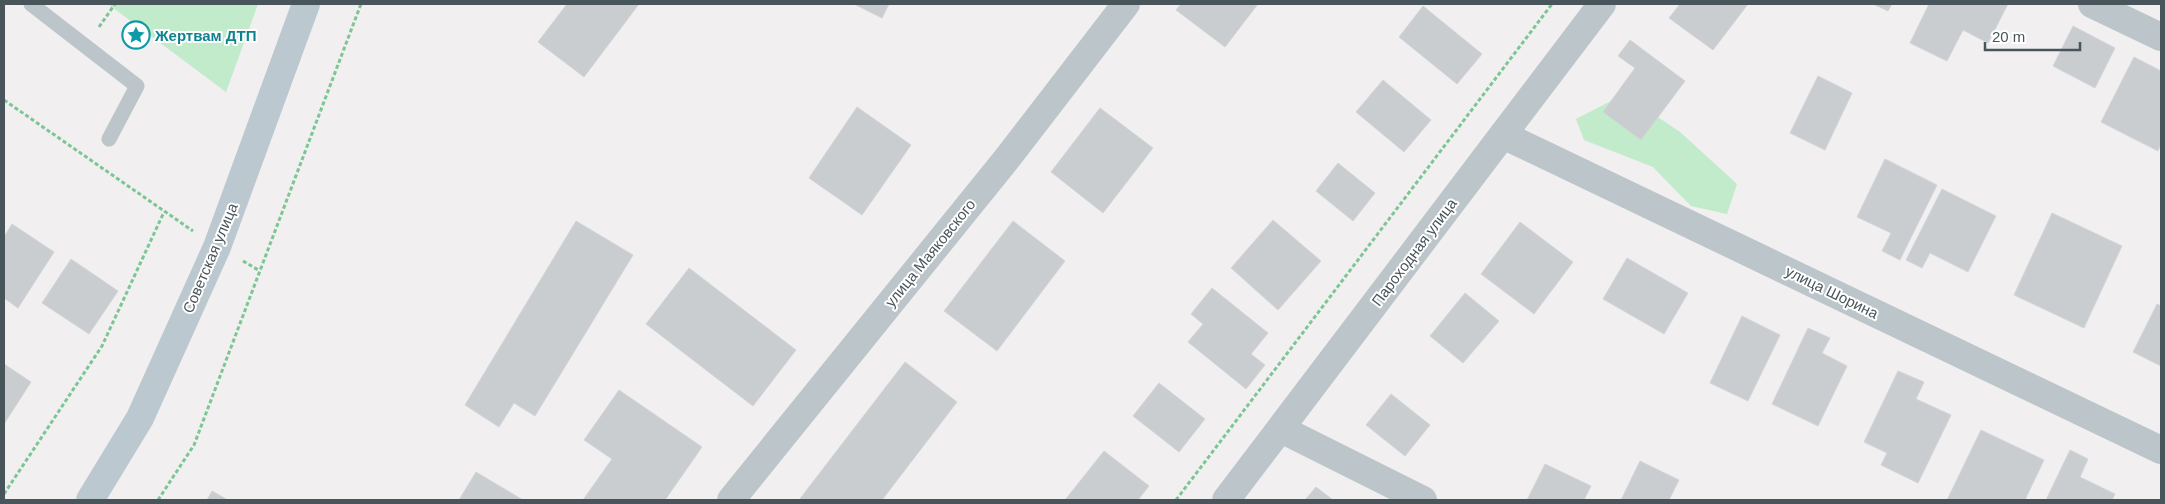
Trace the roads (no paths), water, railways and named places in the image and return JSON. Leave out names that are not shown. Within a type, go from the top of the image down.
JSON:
[{"type":"street","name":"Советская улица","points":[[90,500],[140,418],[217,247],[306,4]]},
{"type":"street","name":"улица Маяковского","points":[[731,500],[1009,156],[1126,4]]},
{"type":"street","name":"Пароходная улица","points":[[1226,500],[1602,4]]},
{"type":"street","points":[[2092,4],[2161,37]]},
{"type":"street","name":"улица Шорина","points":[[1503,135],[2161,450]]},
{"type":"street","points":[[1281,429],[1423,500]]},
{"type":"lane","points":[[31,4],[137,86],[109,140]]},
{"type":"place","name":"Жертвам ДТП","points":[[136,35]]}]
